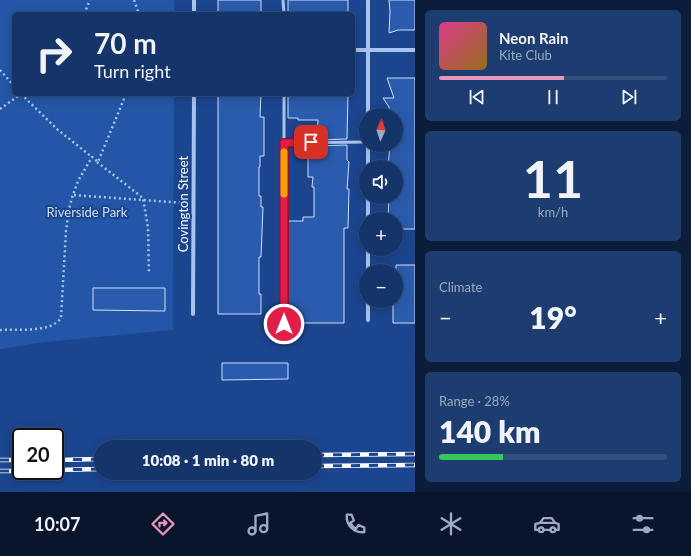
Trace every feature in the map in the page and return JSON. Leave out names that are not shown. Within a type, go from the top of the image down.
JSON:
[{"type":"street","points":[[194,0],[194,12]]},
{"type":"street","points":[[368,0],[368,108]]},
{"type":"street","points":[[355,50],[415,50]]},
{"type":"street","name":"Covington Street","points":[[192,314],[194,96]]},
{"type":"street","points":[[368,308],[368,320]]},
{"type":"lane","points":[[284,0],[284,12]]},
{"type":"lane","points":[[284,96],[284,324]]},
{"type":"lane","points":[[284,143],[359,142]]},
{"type":"path","points":[[85,12],[90,0]]},
{"type":"path","points":[[134,0],[138,12]]},
{"type":"path","points":[[0,70],[12,84]]},
{"type":"path","points":[[0,109],[18,96]]},
{"type":"path","points":[[23,96],[58,130],[144,200],[148,228],[149,274]]},
{"type":"path","points":[[98,162],[125,96]]},
{"type":"path","points":[[0,330],[49,327],[61,318],[66,231],[69,209],[78,181],[92,157]]},
{"type":"path","points":[[73,194],[193,203]]},
{"type":"green space","name":"Riverside Park","points":[[0,0],[174,0],[174,12],[12,12],[12,96],[174,96],[173,330],[44,342],[0,349]]},
{"type":"building","points":[[218,0],[261,0],[261,12],[218,12]]},
{"type":"building","points":[[288,0],[348,0],[348,12],[288,12]]},
{"type":"building","points":[[389,0],[415,0],[415,30],[398,30],[389,33]]},
{"type":"building","points":[[387,78],[415,78],[415,229],[403,229],[403,212],[388,212],[389,204],[403,204],[403,160],[389,160],[389,152],[403,152],[403,108],[389,108],[383,98],[394,98]]},
{"type":"building","points":[[218,96],[261,96],[260,117],[264,117],[264,156],[260,156],[259,167],[259,196],[261,196],[261,207],[263,207],[261,257],[259,257],[259,294],[261,294],[261,314],[218,314]]},
{"type":"building","points":[[288,96],[348,96],[347,139],[317,140],[318,120],[298,120],[298,118],[288,118]]},
{"type":"building","points":[[347,145],[347,160],[349,162],[347,189],[349,189],[348,228],[344,228],[344,323],[287,323],[287,221],[303,221],[303,217],[314,217],[314,187],[312,187],[313,177],[308,177],[308,158],[314,158],[314,146]]},
{"type":"building","points":[[403,265],[415,265],[415,323],[393,323],[393,308],[403,308]]},
{"type":"building","points":[[93,288],[165,288],[165,311],[93,310]]},
{"type":"building","points":[[222,363],[288,363],[288,379],[222,380]]},
{"type":"railway","points":[[322,455],[415,454]]},
{"type":"railway","points":[[64,460],[94,459]]},
{"type":"railway","points":[[0,460],[12,460]]},
{"type":"railway","points":[[322,466],[415,465]]},
{"type":"railway","points":[[64,470],[94,469]]},
{"type":"railway","points":[[0,471],[12,471]]},
{"type":"slow traffic","points":[[284,152],[284,194]]},
{"type":"route","points":[[284,324],[284,143],[311,142]]}]
